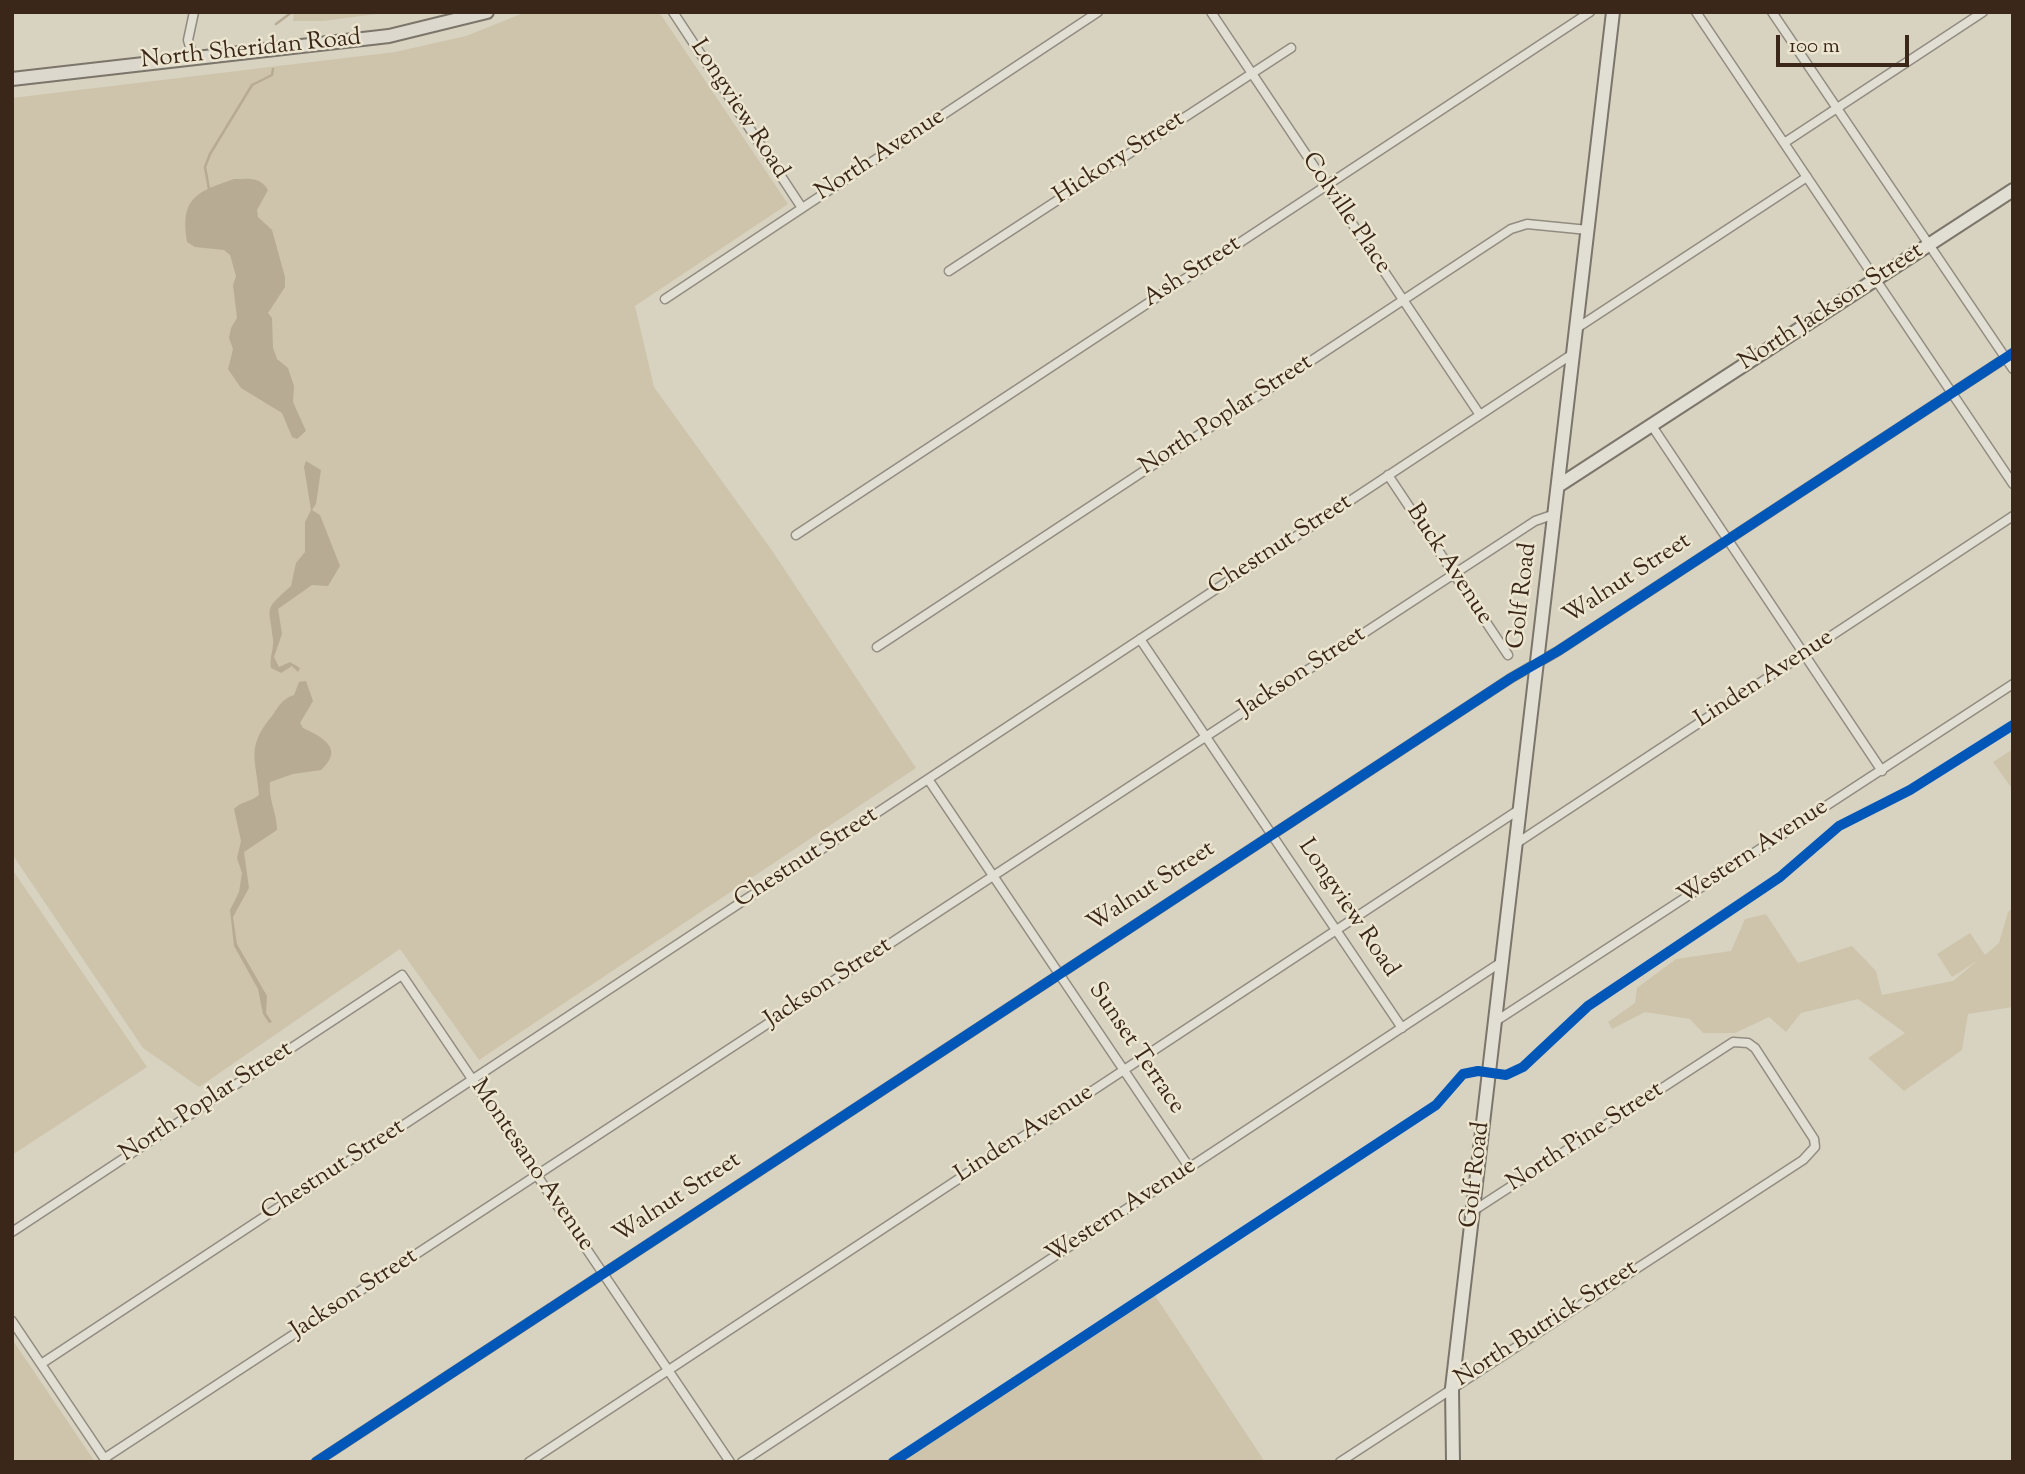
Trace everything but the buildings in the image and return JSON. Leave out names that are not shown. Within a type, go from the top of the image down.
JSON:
[{"type":"main road","name":"North Sheridan Road","points":[[12,79],[389,36],[487,12]]},
{"type":"street","points":[[193,57],[188,40],[194,12]]},
{"type":"street","name":"Longview Road","points":[[673,12],[802,208]]},
{"type":"street","name":"North Avenue","points":[[665,299],[1097,12]]},
{"type":"street","name":"Colville Place","points":[[1211,12],[1480,415]]},
{"type":"street","name":"Ash Street","points":[[796,535],[1590,12]]},
{"type":"street","name":"Golf Road","points":[[1453,1462],[1452,1388],[1613,12]]},
{"type":"street","points":[[1696,12],[2013,484]]},
{"type":"street","points":[[1772,12],[1929,245],[2009,355],[2013,369]]},
{"type":"street","points":[[1784,143],[1983,12]]},
{"type":"street","name":"Hickory Street","points":[[949,271],[1291,48]]},
{"type":"street","points":[[1577,328],[1807,177]]},
{"type":"street","name":"North Jackson Street","points":[[1652,426],[2013,190]]},
{"type":"street","name":"North Poplar Street","points":[[877,647],[1511,229],[1527,224],[1588,230]]},
{"type":"street","name":"Chestnut Street","points":[[41,1364],[1574,353]]},
{"type":"street","name":"Walnut Street","points":[[316,1462],[2009,355]]},
{"type":"street","points":[[1558,486],[1652,426],[1882,771]]},
{"type":"street","name":"Buck Avenue","points":[[1388,475],[1508,655]]},
{"type":"street","name":"Jackson Street","points":[[106,1460],[1535,521],[1555,514]]},
{"type":"street","name":"Linden Avenue","points":[[1517,843],[2013,516]]},
{"type":"street","name":"Longview Road","points":[[1140,639],[1402,1028]]},
{"type":"street","name":"Western Avenue","points":[[1496,1021],[2013,684]]},
{"type":"street","name":"Sunset Terrace","points":[[928,779],[1189,1167]]},
{"type":"street","name":"Linden Avenue","points":[[529,1462],[1520,809]]},
{"type":"street","name":"Western Avenue","points":[[742,1462],[1503,961]]},
{"type":"street","name":"North Poplar Street","points":[[12,1232],[402,975]]},
{"type":"street","name":"Montesano Avenue","points":[[402,975],[730,1462]]},
{"type":"street","name":"North Butrick Street","points":[[1340,1462],[1812,1152],[1814,1139],[1755,1048],[1748,1043],[1733,1042],[1699,1064]]},
{"type":"street","name":"North Pine Street","points":[[1473,1212],[1699,1064]]},
{"type":"street","points":[[12,1321],[106,1460]]},
{"type":"shaded area","points":[[294,12],[392,12],[323,21],[293,21]]},
{"type":"shaded area","points":[[526,12],[659,12],[788,204],[635,306],[654,387],[771,549],[916,768],[479,1060],[400,949],[199,1087],[143,1048],[12,854],[12,98],[395,52],[466,36]]},
{"type":"shaded area","points":[[234,179],[257,180],[268,190],[257,210],[258,217],[272,230],[285,277],[285,287],[268,313],[272,318],[273,348],[277,359],[288,368],[294,386],[293,402],[306,431],[297,439],[292,437],[282,413],[241,388],[228,369],[233,349],[229,338],[237,318],[233,285],[236,276],[230,255],[224,250],[195,247],[187,242],[186,216],[193,199],[209,188]]},
{"type":"shaded area","points":[[306,461],[321,470],[316,504],[312,510],[320,515],[340,566],[328,586],[312,585],[278,609],[282,634],[274,657],[279,667],[290,662],[300,668],[298,672],[292,666],[281,673],[271,668],[273,643],[270,610],[291,586],[296,563],[305,552],[305,522],[311,510],[304,467]]},
{"type":"shaded area","points":[[306,681],[313,701],[300,723],[303,728],[328,744],[331,755],[321,770],[293,774],[270,782],[277,830],[244,852],[249,888],[233,917],[237,944],[267,996],[266,1013],[272,1022],[269,1023],[263,1014],[258,989],[234,946],[230,910],[239,892],[242,873],[237,858],[241,841],[234,809],[259,795],[255,757],[257,740],[279,706],[294,695],[299,682]]},
{"type":"shaded area","points":[[2013,749],[2013,790],[1993,762]]},
{"type":"shaded area","points":[[12,869],[147,1067],[12,1155]]},
{"type":"shaded area","points":[[2013,908],[2013,1007],[1968,1014],[1962,1050],[1904,1091],[1868,1058],[1905,1033],[1858,999],[1801,1013],[1786,1032],[1769,1017],[1735,1033],[1703,1033],[1690,1019],[1645,1012],[1612,1029],[1608,1022],[1635,1003],[1637,988],[1676,959],[1731,951],[1745,919],[1766,914],[1798,963],[1852,946],[1876,971],[1882,995],[1953,981],[1977,961],[1952,977],[1937,954],[1970,933],[1985,955],[1999,943],[2008,912]]},
{"type":"shaded area","points":[[1154,1294],[1265,1462],[896,1462]]},
{"type":"shaded area","points":[[12,1339],[95,1462],[12,1462]]},
{"type":"waterway","points":[[276,24],[292,12]]},
{"type":"waterway","points":[[209,189],[205,167],[210,154],[252,85],[272,75],[273,69]]},
{"type":"cycle path","points":[[316,1462],[1511,678],[1558,651],[2013,353]]},
{"type":"cycle path","points":[[893,1462],[1436,1105],[1463,1074],[1478,1071],[1506,1075],[1523,1067],[1588,1006],[1780,877],[1839,826],[1910,790],[2013,725]]}]
